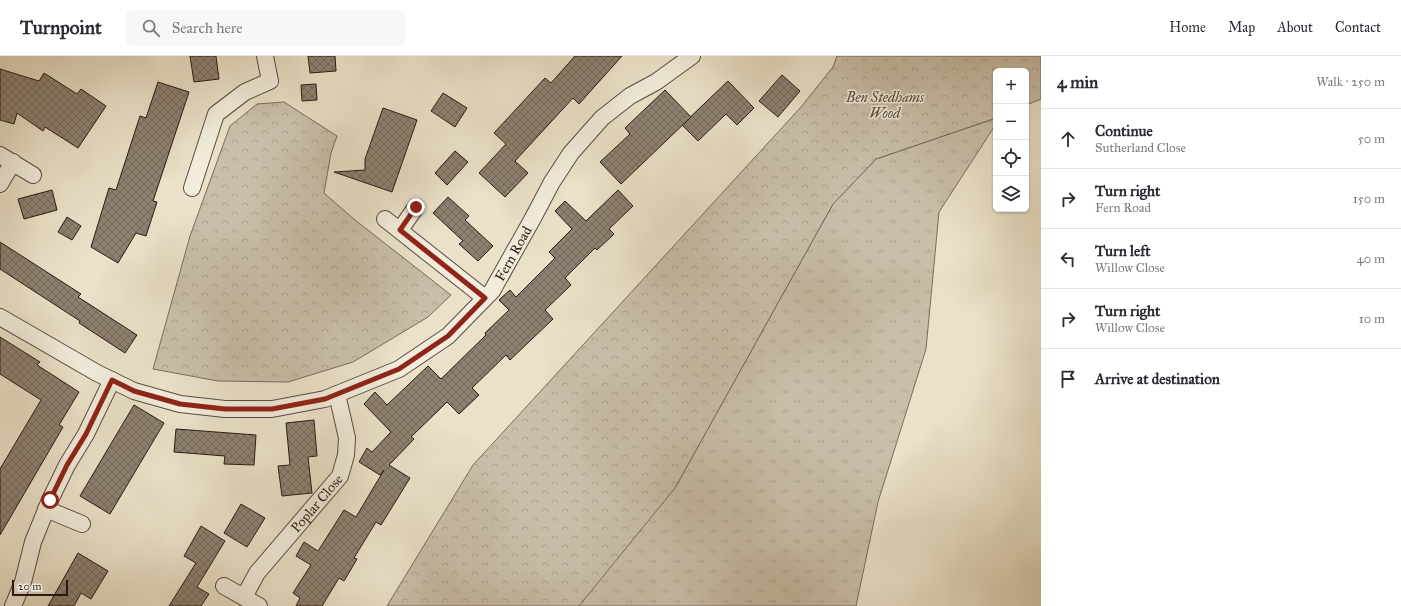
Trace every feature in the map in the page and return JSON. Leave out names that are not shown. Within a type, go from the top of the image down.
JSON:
[{"type":"street","points":[[192,188],[216,114],[245,92],[270,82],[264,56]]},
{"type":"street","name":"Fern Road","points":[[0,317],[98,373],[134,391],[180,404],[225,409],[272,409],[325,399],[399,369],[448,336],[492,291],[552,182],[571,153],[602,118],[630,96],[656,82],[692,56]]},
{"type":"street","points":[[0,184],[6,158],[33,175]]},
{"type":"street","points":[[400,230],[416,207]]},
{"type":"street","points":[[385,219],[485,298]]},
{"type":"street","points":[[13,606],[23,582],[33,542],[46,509],[67,465],[86,434],[112,380]]},
{"type":"street","name":"Poplar Close","points":[[244,598],[257,573],[340,476],[346,455],[347,438],[337,394]]},
{"type":"street","points":[[46,509],[82,524]]},
{"type":"street","points":[[224,586],[259,606]]},
{"type":"green space","name":"Ben Stedhams Wood","points":[[837,56],[1041,56],[1041,99],[1029,104],[1029,68],[993,68],[993,119],[876,159],[833,204],[675,488],[579,606],[387,606],[473,465],[801,107],[833,67]]},
{"type":"green space","points":[[284,102],[337,136],[331,153],[324,193],[355,220],[451,295],[428,317],[353,362],[288,382],[218,381],[153,369],[190,236],[230,126],[257,104]]},
{"type":"green space","points":[[993,119],[993,129],[939,212],[926,349],[878,502],[856,606],[577,606],[675,488],[833,204],[876,159]]},
{"type":"building","points":[[190,56],[216,56],[219,79],[194,82]]},
{"type":"building","points":[[308,56],[335,56],[336,71],[310,73]]},
{"type":"building","points":[[575,56],[622,56],[579,104],[573,98],[515,161],[528,173],[505,197],[479,173],[506,144],[494,133],[545,78],[551,83]]},
{"type":"building","points":[[0,69],[39,81],[44,73],[77,94],[81,89],[106,106],[78,148],[45,127],[43,131],[17,113],[14,124],[0,120]]},
{"type":"building","points":[[782,75],[800,91],[778,117],[759,101]]},
{"type":"building","points":[[728,81],[754,108],[737,125],[726,114],[698,141],[682,125]]},
{"type":"building","points":[[158,82],[189,92],[153,201],[157,202],[146,236],[136,233],[118,263],[91,247],[109,188],[116,190],[140,116],[146,118]]},
{"type":"building","points":[[316,84],[317,100],[302,101],[301,85]]},
{"type":"building","points":[[665,90],[691,117],[621,184],[600,162],[630,134],[625,128]]},
{"type":"building","points":[[443,93],[467,108],[455,127],[431,111]]},
{"type":"building","points":[[383,108],[417,120],[392,192],[334,172],[365,170],[365,159]]},
{"type":"building","points":[[455,151],[468,162],[447,185],[435,173]]},
{"type":"building","points":[[52,190],[57,210],[24,219],[18,199]]},
{"type":"building","points":[[618,190],[633,206],[609,229],[614,234],[597,250],[595,248],[565,278],[571,285],[545,310],[553,319],[510,360],[506,355],[472,388],[479,395],[459,414],[447,402],[411,437],[414,439],[389,465],[410,478],[381,525],[376,522],[354,558],[357,559],[344,581],[339,578],[322,606],[296,606],[300,598],[293,593],[311,565],[296,556],[304,542],[318,551],[344,510],[356,517],[384,470],[380,475],[359,462],[367,448],[372,452],[391,432],[364,404],[375,392],[387,405],[428,366],[441,379],[509,310],[499,300],[510,290],[516,297],[555,258],[549,252],[572,229],[555,211],[565,201],[586,221]]},
{"type":"building","points":[[448,197],[469,216],[465,220],[493,246],[478,261],[459,244],[463,241],[433,213]]},
{"type":"building","points":[[67,217],[81,226],[72,240],[58,232]]},
{"type":"building","points":[[0,242],[81,294],[78,297],[137,335],[125,353],[79,323],[80,321],[0,269]]},
{"type":"building","points":[[0,337],[40,362],[37,365],[79,392],[59,425],[63,427],[0,535],[0,469],[41,400],[0,374]]},
{"type":"building","points":[[134,405],[164,423],[110,514],[80,496]]},
{"type":"building","points":[[314,420],[317,456],[308,457],[312,493],[282,496],[278,466],[290,465],[286,423]]},
{"type":"building","points":[[176,429],[256,435],[254,465],[224,464],[225,456],[174,452]]},
{"type":"building","points":[[241,504],[265,518],[247,547],[224,533]]},
{"type":"building","points":[[201,526],[225,541],[197,587],[209,594],[201,606],[169,606],[196,563],[184,556]]},
{"type":"building","points":[[78,553],[108,571],[91,599],[81,593],[74,606],[48,606]]},
{"type":"route","points":[[50,500],[67,465],[86,434],[112,380],[134,391],[180,404],[225,409],[272,409],[325,399],[399,369],[448,336],[485,298],[400,230],[416,207]]}]
